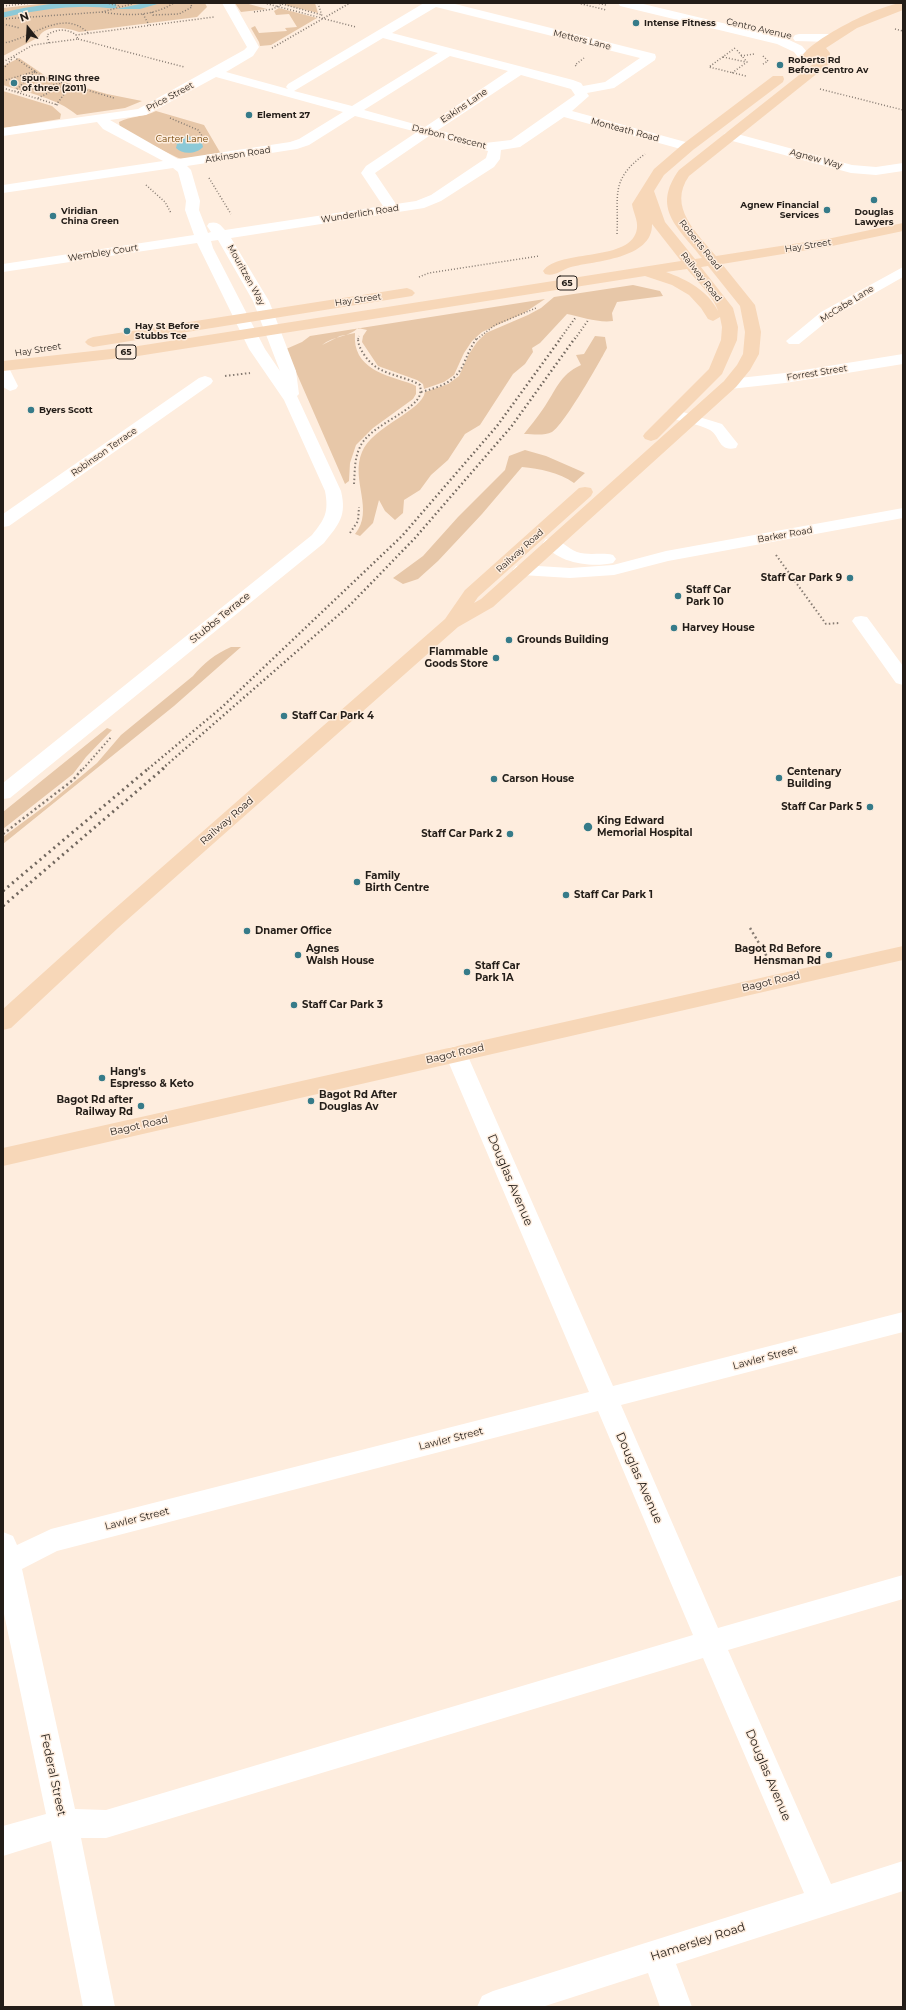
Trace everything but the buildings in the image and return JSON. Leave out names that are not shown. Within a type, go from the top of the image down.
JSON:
[{"type":"main road","points":[[647,190],[659,172],[688,147],[806,58],[818,47],[865,18],[903,6]]},
{"type":"main road","name":"Roberts Road","points":[[681,421],[730,384],[744,367],[751,354],[753,332],[741,277],[712,261],[679,219],[673,206],[672,194],[674,187],[684,173],[824,61],[824,53],[818,47]]},
{"type":"main road","name":"Hay Street","points":[[647,190],[639,204],[645,226],[644,233],[634,245],[621,252],[599,258],[568,263],[543,272],[659,255],[712,261],[832,242],[903,227]]},
{"type":"main road","name":"Railway Road","points":[[3,1022],[112,923],[452,623],[486,603],[681,421],[716,372],[729,340],[730,327],[725,308],[658,223],[651,206],[647,190]]},
{"type":"main road","points":[[741,277],[779,259],[813,252],[832,242]]},
{"type":"main road","name":"Hay Street","points":[[3,366],[138,351],[643,271],[687,259]]},
{"type":"main road","points":[[643,271],[672,280],[694,293],[709,307],[716,324],[729,340]]},
{"type":"main road","name":"Hay Street","points":[[3,356],[266,314],[421,284]]},
{"type":"main road","name":"Railway Road","points":[[452,623],[471,594],[655,432],[681,421]]},
{"type":"main road","name":"Bagot Road","points":[[4,1156],[903,952]]},
{"type":"street","name":"Price Street","points":[[3,132],[141,112],[215,73],[249,53],[253,47],[228,3]]},
{"type":"street","points":[[293,87],[433,3]]},
{"type":"street","name":"Metters Lane","points":[[436,3],[650,57],[609,85],[579,91]]},
{"type":"street","name":"Centro Avenue","points":[[624,3],[781,41],[798,49],[806,58]]},
{"type":"street","name":"Centro Avenue","points":[[650,3],[678,6],[799,38],[818,47]]},
{"type":"street","points":[[382,34],[568,83],[576,86],[579,91]]},
{"type":"street","name":"Centro Avenue","points":[[799,38],[832,38]]},
{"type":"street","name":"Atkinson Road","points":[[3,189],[292,146],[304,142],[449,51]]},
{"type":"street","name":"Eakins Lane","points":[[392,209],[368,173],[371,169],[519,70]]},
{"type":"street","name":"Darbon Crescent","points":[[215,73],[478,146],[493,148],[514,144],[562,112],[582,96],[579,91]]},
{"type":"street","name":"Monteath Road","points":[[562,112],[688,147]]},
{"type":"street","points":[[101,119],[108,126],[178,164]]},
{"type":"street","name":"Agnew Way","points":[[730,136],[857,170],[876,171],[903,167]]},
{"type":"street","name":"Wunderlich Road","points":[[202,238],[419,205],[436,198],[489,164],[493,160],[495,152],[493,148]]},
{"type":"street","name":"Mouritzen Way","points":[[178,164],[184,170],[193,201],[206,219],[222,235],[237,258],[266,314]]},
{"type":"street","name":"Mouritzen Way","points":[[193,201],[192,210],[202,238],[242,318]]},
{"type":"street","name":"Wembley Court","points":[[3,268],[202,238]]},
{"type":"street","name":"McCabe Lane","points":[[794,341],[826,316],[903,270]]},
{"type":"street","name":"Stubbs Terrace","points":[[266,314],[288,370],[292,400]]},
{"type":"street","name":"Stubbs Terrace","points":[[3,793],[318,539],[332,521],[336,505],[333,491],[292,400],[272,373],[242,318]]},
{"type":"street","name":"Forrest Street","points":[[730,384],[903,358]]},
{"type":"street","points":[[3,371],[10,386]]},
{"type":"street","name":"Robinson Terrace","points":[[3,522],[205,381]]},
{"type":"street","points":[[681,421],[716,427],[730,444]]},
{"type":"street","name":"Barker Road","points":[[552,543],[565,554],[583,560],[666,556],[903,513]]},
{"type":"street","name":"Barker Road","points":[[522,570],[597,573],[630,567],[666,556]]},
{"type":"street","points":[[861,621],[903,679]]},
{"type":"street","name":"Douglas Avenue","points":[[456,1054],[604,1400],[823,1902]]},
{"type":"street","name":"Lawler Street","points":[[4,1557],[51,1541],[903,1322]]},
{"type":"street","name":"Federal Street","points":[[4,1557],[63,1823],[99,2007]]},
{"type":"street","points":[[3,1841],[63,1823],[106,1824],[710,1643],[903,1587]]},
{"type":"street","name":"Hamersley Road","points":[[493,2007],[903,1876]]},
{"type":"street","points":[[657,1955],[676,2007]]},
{"type":"path","points":[[3,6],[32,3]]},
{"type":"path","points":[[106,3],[121,6]]},
{"type":"path","points":[[102,12],[135,3]]},
{"type":"path","points":[[3,19],[63,16],[102,12],[143,14],[170,6],[174,3]]},
{"type":"path","points":[[152,12],[154,15],[179,14],[192,7],[190,3]]},
{"type":"path","points":[[264,3],[382,34]]},
{"type":"path","points":[[318,3],[323,18]]},
{"type":"path","points":[[272,48],[350,3]]},
{"type":"path","points":[[250,12],[273,10],[283,4],[322,15]]},
{"type":"path","points":[[143,14],[149,25]]},
{"type":"path","points":[[49,43],[47,35],[52,31],[65,30],[76,35],[217,16]]},
{"type":"path","points":[[3,24],[15,25],[20,28]]},
{"type":"path","points":[[3,43],[17,41],[37,29],[54,25],[79,26],[88,33]]},
{"type":"path","points":[[76,35],[78,39]]},
{"type":"path","points":[[3,62],[33,45],[78,39],[185,67]]},
{"type":"path","points":[[741,44],[709,67],[746,76]]},
{"type":"path","points":[[735,48],[747,62]]},
{"type":"path","points":[[758,68],[768,60],[761,53]]},
{"type":"path","points":[[3,69],[14,57]]},
{"type":"path","points":[[14,57],[36,71],[42,77],[112,97]]},
{"type":"path","points":[[723,57],[747,62]]},
{"type":"path","points":[[732,73],[747,62]]},
{"type":"path","points":[[3,80],[36,71]]},
{"type":"path","points":[[16,92],[36,71]]},
{"type":"path","points":[[16,92],[63,83]]},
{"type":"path","points":[[38,98],[66,84]]},
{"type":"path","points":[[56,105],[71,85]]},
{"type":"path","points":[[3,88],[38,98],[62,107]]},
{"type":"path","points":[[819,88],[903,110]]},
{"type":"path","points":[[163,116],[198,130],[210,147]]},
{"type":"path","points":[[207,173],[234,218]]},
{"type":"path","points":[[141,181],[165,202],[172,214]]},
{"type":"path","points":[[421,284],[429,273],[543,255]]},
{"type":"path","points":[[421,392],[446,383],[457,375],[466,353],[474,341],[484,332],[539,307]]},
{"type":"path","points":[[205,381],[220,377],[254,373]]},
{"type":"path","points":[[764,539],[826,624],[861,621]]},
{"type":"path","points":[[750,928],[769,960]]},
{"type":"green space","points":[[48,3],[205,3],[207,7],[197,17],[79,32],[63,28],[46,30],[39,37],[3,56],[3,8]]},
{"type":"green space","points":[[235,3],[245,3],[267,9],[241,12]]},
{"type":"green space","points":[[289,3],[315,3],[318,13],[285,5]]},
{"type":"green space","points":[[279,8],[317,18],[271,45],[260,46],[251,28],[255,26],[259,33],[287,31],[285,28],[297,27],[289,14],[276,15],[274,11]]},
{"type":"green space","points":[[19,58],[47,77],[107,94],[142,101],[125,108],[77,115],[61,104],[3,85],[3,66]]},
{"type":"green space","points":[[3,91],[52,106],[61,114],[60,119],[3,128]]},
{"type":"green space","name":"Carter Lane","points":[[156,111],[204,125],[221,154],[181,159],[120,129],[119,122]]},
{"type":"green space","points":[[633,285],[660,291],[663,296],[617,302],[612,313],[613,321],[596,320],[567,314],[540,343],[532,348],[533,352],[525,364],[513,374],[480,425],[465,434],[448,460],[431,475],[420,490],[404,500],[403,513],[395,520],[385,511],[379,500],[373,523],[360,536],[355,534],[361,525],[363,515],[359,463],[362,452],[367,443],[415,406],[422,399],[425,392],[448,384],[459,376],[469,354],[477,342],[486,333],[528,315],[541,308],[554,297]]},
{"type":"green space","points":[[545,299],[524,313],[482,332],[472,341],[464,353],[454,375],[444,382],[424,389],[423,384],[417,380],[378,366],[362,342],[363,336],[367,330],[359,328]]},
{"type":"green space","points":[[357,329],[346,335],[355,333],[359,355],[365,363],[373,369],[416,386],[416,394],[413,399],[373,428],[356,445],[350,463],[349,481],[345,484],[286,349],[302,342],[310,336]]},
{"type":"green space","points":[[595,336],[605,337],[607,348],[565,418],[552,432],[542,434],[524,434],[563,379],[581,365],[576,355],[584,354]]},
{"type":"green space","points":[[525,450],[546,456],[585,473],[574,483],[556,474],[522,467],[482,514],[438,561],[418,579],[403,584],[393,578],[423,556],[458,517],[505,470],[509,456]]},
{"type":"green space","points":[[231,647],[241,647],[174,706],[3,844],[3,837],[49,803],[97,763],[121,735],[193,676],[210,659]]},
{"type":"green space","points":[[107,728],[112,730],[86,757],[73,774],[3,829],[3,812]]},
{"type":"water","points":[[161,3],[140,9],[116,9],[140,4]]},
{"type":"water","points":[[177,136],[197,137],[199,139],[197,141],[202,143],[203,147],[190,153],[182,152],[176,148],[177,144],[171,141]]},
{"type":"waterway","points":[[3,15],[58,5],[86,4],[114,6]]},
{"type":"railway","points":[[560,339],[576,317]]},
{"type":"railway","points":[[575,339],[589,319]]},
{"type":"railway","points":[[148,769],[221,708],[402,536],[497,426],[561,338]]},
{"type":"railway","points":[[162,769],[350,605],[415,538],[511,427],[575,338]]},
{"type":"railway","points":[[3,891],[149,768]]},
{"type":"railway","points":[[3,906],[164,768]]},
{"type":"place","name":"Intense Fitness","points":[[636,23]]},
{"type":"place","name":"Roberts Rd Before Centro Av","points":[[780,65]]},
{"type":"place","name":"spun RING three of three (2011)","points":[[14,83]]},
{"type":"place","name":"Element 27","points":[[249,115]]},
{"type":"place","name":"Douglas Lawyers","points":[[874,200]]},
{"type":"place","name":"Agnew Financial Services","points":[[827,210]]},
{"type":"place","name":"Viridian China Green","points":[[53,216]]},
{"type":"place","name":"Hay St Before Stubbs Tce","points":[[127,331]]},
{"type":"place","name":"Byers Scott","points":[[31,410]]},
{"type":"place","name":"Staff Car Park 9","points":[[850,578]]},
{"type":"place","name":"Staff Car Park 10","points":[[678,596]]},
{"type":"place","name":"Harvey House","points":[[674,628]]},
{"type":"place","name":"Grounds Building","points":[[509,640]]},
{"type":"place","name":"Flammable Goods Store","points":[[496,658]]},
{"type":"place","name":"Staff Car Park 4","points":[[284,716]]},
{"type":"place","name":"Centenary Building","points":[[779,778]]},
{"type":"place","name":"Carson House","points":[[494,779]]},
{"type":"place","name":"Staff Car Park 5","points":[[870,807]]},
{"type":"place","name":"King Edward Memorial Hospital","points":[[588,827]]},
{"type":"place","name":"Staff Car Park 2","points":[[510,834]]},
{"type":"place","name":"Family Birth Centre","points":[[357,882]]},
{"type":"place","name":"Staff Car Park 1","points":[[566,895]]},
{"type":"place","name":"Dnamer Office","points":[[247,931]]},
{"type":"place","name":"Agnes Walsh House","points":[[298,955]]},
{"type":"place","name":"Bagot Rd Before Hensman Rd","points":[[829,955]]},
{"type":"place","name":"Staff Car Park 1A","points":[[467,972]]},
{"type":"place","name":"Staff Car Park 3","points":[[294,1005]]},
{"type":"place","name":"Hang's Espresso & Keto","points":[[102,1078]]},
{"type":"place","name":"Bagot Rd After Douglas Av","points":[[311,1101]]},
{"type":"place","name":"Bagot Rd after Railway Rd","points":[[141,1106]]}]
